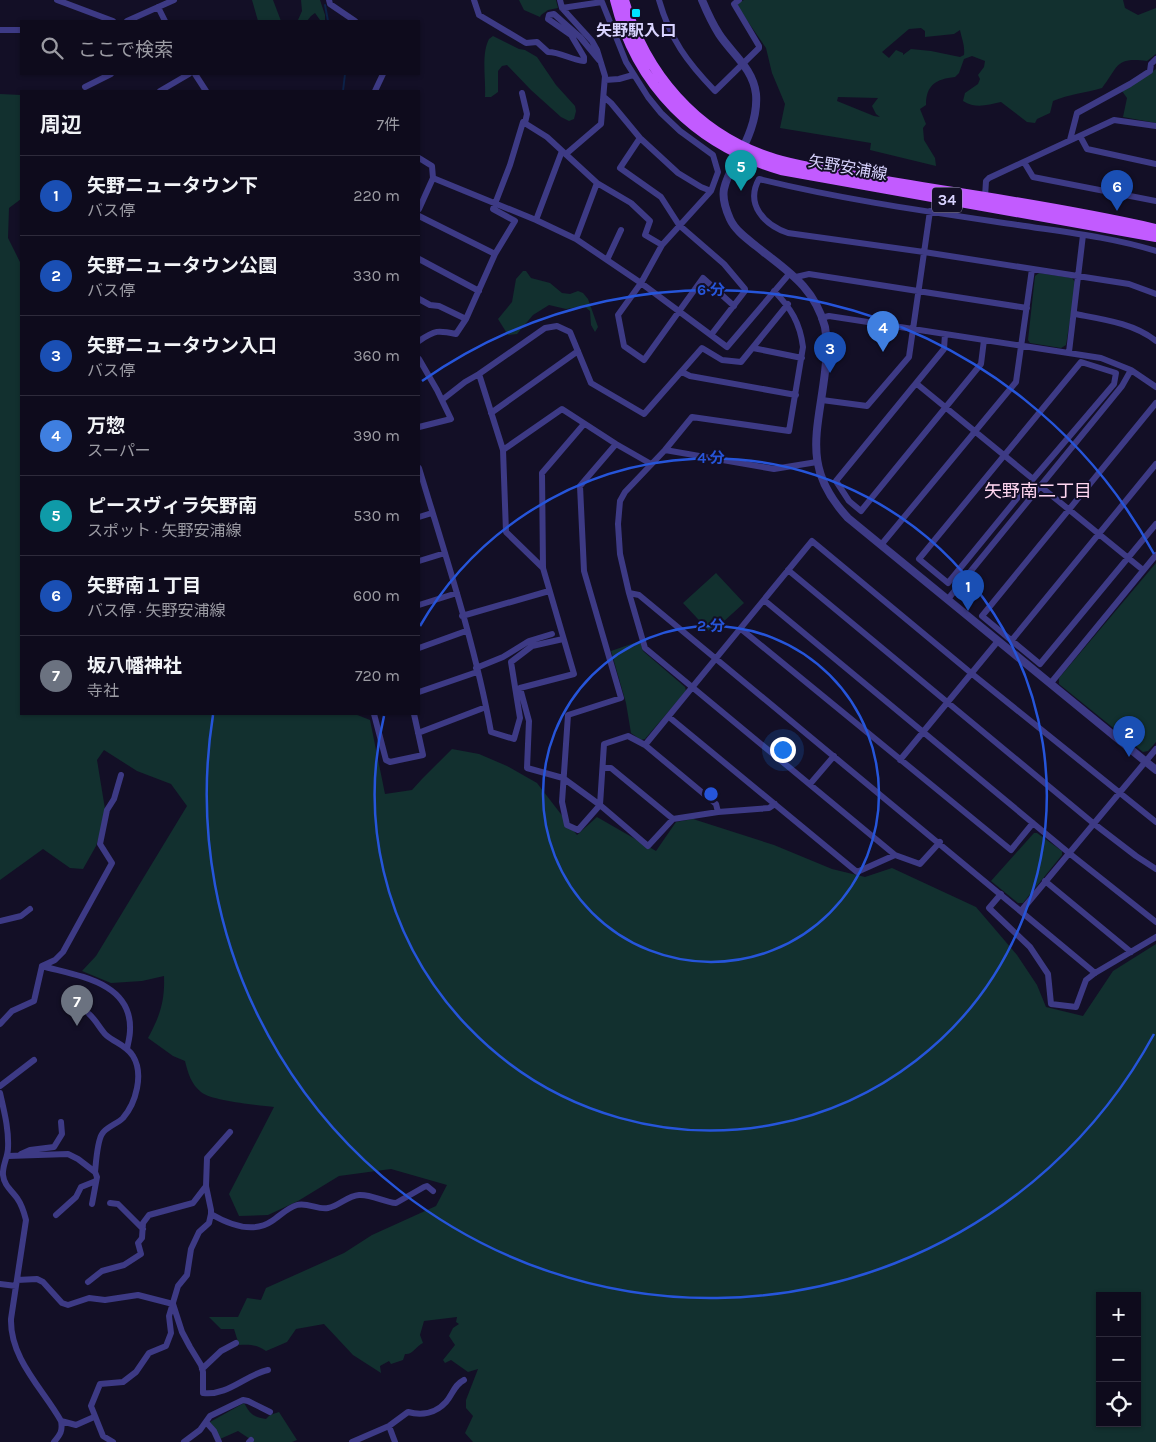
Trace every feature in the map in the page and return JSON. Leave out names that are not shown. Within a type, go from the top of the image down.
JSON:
[{"type":"main road","name":"矢野安浦線","points":[[615,0],[632,49],[660,92],[679,114],[702,132],[780,170],[1156,237]]},
{"type":"main road","name":"矢野安浦線","points":[[624,0],[637,39],[650,64],[666,86],[696,117],[741,151],[783,162],[884,182],[985,196],[1156,229]]},
{"type":"street","points":[[57,0],[110,20]]},
{"type":"street","points":[[129,20],[174,0]]},
{"type":"street","points":[[329,0],[330,4],[354,20]]},
{"type":"street","points":[[474,0],[479,16],[526,43],[537,42],[548,52],[584,61],[584,57],[571,35],[548,19],[550,15],[554,14],[580,37],[599,60]]},
{"type":"street","points":[[536,220],[564,152],[601,124],[604,97],[605,76],[592,41],[562,8],[560,0]]},
{"type":"street","points":[[658,0],[664,20],[676,43],[693,68],[715,91],[759,48],[734,4],[739,0]]},
{"type":"street","points":[[702,0],[720,35],[743,63],[752,79],[756,94],[754,118],[724,189],[725,203],[730,220],[744,236],[802,282],[815,302],[821,318],[828,348],[816,442],[817,462],[827,490],[848,518],[1156,770]]},
{"type":"street","points":[[562,8],[602,2],[632,75],[661,113],[693,142],[713,156],[718,172],[711,191],[662,245],[641,283],[618,315],[624,346],[644,360],[702,278],[734,306]]},
{"type":"street","points":[[158,7],[164,20]]},
{"type":"street","points":[[0,30],[20,30]]},
{"type":"street","points":[[1070,140],[1076,113],[1130,84],[1150,70],[1151,64],[1156,59]]},
{"type":"street","points":[[85,87],[109,75]]},
{"type":"street","points":[[162,90],[187,75]]},
{"type":"street","points":[[196,75],[205,90]]},
{"type":"street","points":[[375,90],[383,75]]},
{"type":"street","points":[[605,80],[632,75]]},
{"type":"street","points":[[420,340],[430,333],[439,330],[456,334],[466,319],[495,254],[515,221],[493,209],[510,165],[523,122],[525,123],[527,114],[522,92]]},
{"type":"street","points":[[604,97],[640,138],[678,173],[700,187],[711,191]]},
{"type":"street","points":[[985,196],[986,181],[989,178],[1114,120],[1156,126]]},
{"type":"street","points":[[525,123],[547,137],[597,183],[631,203],[650,221],[645,235],[662,245]]},
{"type":"street","points":[[1080,136],[1087,149],[1156,164]]},
{"type":"street","points":[[640,138],[620,168],[661,197],[679,225],[724,264],[745,288],[745,291],[711,335]]},
{"type":"street","points":[[420,159],[432,166],[433,178],[420,208]]},
{"type":"street","points":[[1024,162],[1032,177],[1156,202]]},
{"type":"street","points":[[433,178],[576,238],[641,283],[727,347],[774,291],[793,275],[809,274],[1027,308]]},
{"type":"street","points":[[1156,251],[1136,245],[1084,235],[930,212],[786,186],[759,179],[755,186],[754,196],[758,212],[769,223],[788,233],[1130,284],[1156,294]]},
{"type":"street","points":[[576,238],[597,183]]},
{"type":"street","points":[[822,400],[867,406],[909,357],[930,212]]},
{"type":"street","points":[[420,216],[495,254]]},
{"type":"street","points":[[607,260],[621,230]]},
{"type":"street","points":[[1069,352],[1084,235]]},
{"type":"street","points":[[420,260],[478,291]]},
{"type":"street","points":[[881,545],[1016,382],[1032,269]]},
{"type":"street","points":[[774,291],[788,304],[802,337],[802,358],[789,431],[692,417],[620,501],[618,524],[620,554],[645,648],[895,855],[920,864],[940,842]]},
{"type":"street","points":[[420,300],[466,319]]},
{"type":"street","points":[[442,400],[465,382],[545,328],[558,326],[570,332],[591,383],[644,414],[702,348],[722,360],[741,362],[788,304]]},
{"type":"street","points":[[1075,314],[1112,321],[1149,335],[1156,341]]},
{"type":"street","points":[[821,318],[829,316],[1101,358],[1131,370],[1156,387]]},
{"type":"street","points":[[945,334],[944,348],[917,384],[836,481],[849,501],[861,511],[981,364],[984,340]]},
{"type":"street","points":[[753,348],[802,358]]},
{"type":"street","points":[[491,412],[578,351]]},
{"type":"street","points":[[420,361],[451,419],[420,427]]},
{"type":"street","points":[[1082,362],[1116,372],[1114,384],[948,583],[919,559],[1004,456],[1082,362]]},
{"type":"street","points":[[948,599],[1122,386],[1131,370]]},
{"type":"street","points":[[682,372],[690,376],[796,395]]},
{"type":"street","points":[[479,374],[503,450],[506,532],[542,568]]},
{"type":"street","points":[[917,384],[1033,479]]},
{"type":"street","points":[[1156,403],[982,616],[1040,664],[1156,524]]},
{"type":"street","points":[[503,450],[562,409],[651,464]]},
{"type":"street","points":[[584,424],[542,473],[542,568],[574,674],[520,688],[529,721],[527,768],[563,778],[600,805],[648,846],[673,819],[718,812],[769,808],[775,804]]},
{"type":"street","points":[[616,444],[580,486],[584,571],[621,698],[568,715],[562,802],[567,825],[578,830],[600,805],[604,744],[628,736],[645,745],[716,804],[718,812]]},
{"type":"street","points":[[665,450],[774,469],[817,462]]},
{"type":"street","points":[[1012,640],[1156,464]]},
{"type":"street","points":[[420,472],[456,593],[477,670],[491,732],[514,739],[520,718],[511,662],[532,646],[563,639]]},
{"type":"street","points":[[1040,486],[1143,570]]},
{"type":"street","points":[[420,517],[432,513]]},
{"type":"street","points":[[645,745],[812,541],[971,673],[1156,822]]},
{"type":"street","points":[[420,561],[445,553]]},
{"type":"street","points":[[1050,684],[1156,555]]},
{"type":"street","points":[[788,570],[1093,824],[1156,869]]},
{"type":"street","points":[[462,616],[549,591]]},
{"type":"street","points":[[420,605],[456,593]]},
{"type":"street","points":[[629,593],[639,595],[717,658],[1095,973]]},
{"type":"street","points":[[764,600],[1069,853],[1156,922]]},
{"type":"street","points":[[741,629],[1011,850],[1033,822]]},
{"type":"street","points":[[420,648],[466,631]]},
{"type":"street","points":[[420,692],[477,670],[503,657],[529,640],[552,634]]},
{"type":"street","points":[[900,760],[998,641]]},
{"type":"street","points":[[418,733],[486,707]]},
{"type":"street","points":[[374,715],[386,760],[390,762],[423,755],[414,715]]},
{"type":"street","points":[[669,717],[857,872],[895,855]]},
{"type":"street","points":[[1021,911],[1156,748]]},
{"type":"street","points":[[810,784],[834,756]]},
{"type":"street","points":[[603,768],[612,768],[673,819]]},
{"type":"street","points":[[42,966],[55,960],[63,952],[112,863],[100,844],[107,810],[114,799],[121,775]]},
{"type":"street","points":[[1046,882],[1132,952]]},
{"type":"street","points":[[1001,894],[989,908],[1030,947],[1048,974],[1051,1004],[1076,1007],[1086,980],[1156,937]]},
{"type":"street","points":[[0,921],[22,916],[30,909]]},
{"type":"street","points":[[0,1024],[12,1012],[34,1001],[42,966]]},
{"type":"street","points":[[42,966],[101,983],[114,990],[129,1019],[128,1049]]},
{"type":"street","points":[[89,1014],[109,1037],[128,1049],[134,1057],[137,1068],[136,1094],[132,1106],[122,1119],[104,1131],[100,1136],[92,1204]]},
{"type":"street","points":[[0,1086],[34,1060]]},
{"type":"street","points":[[0,1093],[6,1117],[9,1146],[8,1156],[3,1168],[3,1176],[7,1186],[23,1208],[26,1220],[11,1319],[11,1332],[35,1385],[61,1422],[61,1434],[54,1442]]},
{"type":"street","points":[[16,1156],[30,1150],[54,1147],[62,1134],[60,1122]]},
{"type":"street","points":[[113,1442],[101,1439],[90,1406],[100,1384],[123,1382],[136,1372],[149,1354],[166,1346],[171,1333],[169,1316],[178,1286],[187,1275],[191,1249],[199,1232],[209,1223],[212,1210],[206,1186],[206,1158],[230,1132]]},
{"type":"street","points":[[8,1156],[68,1154],[95,1172]]},
{"type":"street","points":[[56,1216],[76,1197],[81,1188],[96,1181]]},
{"type":"street","points":[[88,1282],[102,1271],[124,1265],[141,1254],[138,1242],[142,1238],[143,1223],[149,1216],[193,1203],[206,1186]]},
{"type":"street","points":[[210,1214],[230,1224],[246,1228],[262,1226],[271,1222],[281,1213],[299,1204],[324,1209],[334,1207],[345,1199],[360,1195],[396,1203],[427,1186],[433,1191]]},
{"type":"street","points":[[110,1202],[118,1204],[143,1229]]},
{"type":"street","points":[[0,1284],[37,1279],[43,1282],[62,1303],[68,1305],[89,1298],[105,1300],[138,1295],[173,1304]]},
{"type":"street","points":[[173,1304],[182,1332],[202,1369],[203,1393],[212,1394],[238,1385],[253,1375],[268,1370]]},
{"type":"street","points":[[202,1369],[221,1351],[236,1343]]},
{"type":"street","points":[[352,1442],[389,1426],[408,1412],[419,1415],[428,1414],[446,1402],[458,1384],[464,1380]]},
{"type":"street","points":[[184,1442],[200,1430],[210,1416],[243,1400],[270,1412]]},
{"type":"street","points":[[61,1422],[76,1425],[94,1417]]},
{"type":"street","points":[[206,1422],[214,1431],[219,1442]]},
{"type":"street","points":[[389,1426],[395,1442]]},
{"type":"green space","points":[[252,0],[273,0],[281,20],[258,20]]},
{"type":"green space","points":[[301,0],[320,0],[325,20],[320,20],[315,13],[308,20],[298,20],[302,11]]},
{"type":"green space","points":[[519,0],[556,0],[558,8],[548,10],[540,17],[524,10]]},
{"type":"green space","points":[[744,0],[1123,0],[1125,8],[1138,15],[1156,8],[1156,54],[1147,61],[1129,60],[1123,62],[1115,69],[1102,88],[1053,101],[1050,113],[1037,119],[1035,123],[1027,122],[1001,102],[977,106],[963,101],[965,93],[978,84],[980,79],[978,75],[984,67],[985,61],[972,56],[964,59],[959,73],[955,77],[942,79],[933,84],[926,98],[926,105],[920,109],[926,124],[923,128],[924,140],[935,158],[936,166],[870,150],[871,143],[780,128],[785,104],[772,73],[766,48],[737,6],[738,3]],"holes":[[[921,28],[925,31],[925,37],[954,34],[960,30],[964,45],[964,55],[960,57],[911,49],[903,55],[903,53],[896,50],[889,58],[882,52],[909,29]],[[838,97],[878,98],[872,106],[880,117],[837,101]]]},
{"type":"green space","points":[[493,36],[537,57],[556,85],[575,106],[574,119],[569,121],[561,117],[507,65],[502,66],[498,71],[498,92],[491,97],[485,97],[485,52],[489,39]]},
{"type":"green space","points":[[1156,69],[1156,123],[1123,117],[1127,98],[1122,91]]},
{"type":"green space","points":[[0,94],[20,95],[20,200],[9,208],[8,238],[20,262],[20,715],[358,715],[370,720],[385,794],[412,790],[452,749],[479,754],[507,766],[537,783],[577,835],[597,817],[656,851],[676,822],[693,819],[774,845],[832,869],[865,877],[892,868],[976,907],[1017,955],[1037,985],[1046,1007],[1083,1016],[1113,971],[1156,944],[1156,1442],[473,1442],[465,1433],[473,1416],[466,1408],[466,1400],[478,1369],[468,1372],[451,1360],[445,1363],[443,1360],[455,1345],[449,1336],[453,1328],[459,1324],[456,1322],[457,1317],[424,1321],[420,1335],[423,1343],[410,1353],[405,1354],[403,1360],[391,1364],[389,1361],[380,1366],[381,1373],[353,1355],[324,1324],[296,1329],[287,1342],[266,1351],[253,1345],[239,1345],[234,1329],[221,1329],[209,1317],[238,1317],[247,1298],[261,1300],[266,1288],[344,1253],[372,1235],[436,1206],[447,1185],[391,1169],[339,1176],[298,1201],[268,1215],[239,1216],[229,1194],[274,1107],[235,1102],[206,1095],[192,1082],[185,1061],[173,1056],[148,1038],[161,1008],[164,993],[164,976],[142,981],[111,983],[82,971],[96,956],[187,806],[171,784],[137,771],[104,750],[97,760],[106,815],[96,846],[83,869],[70,868],[43,849],[0,880]]},
{"type":"green space","points":[[523,271],[526,271],[531,278],[550,283],[562,293],[570,294],[578,291],[583,293],[588,299],[598,327],[595,332],[591,325],[590,311],[584,306],[566,309],[549,305],[533,315],[517,334],[508,335],[498,319],[512,302],[516,279]]},
{"type":"green space","points":[[1039,273],[1072,278],[1076,283],[1066,345],[1061,348],[1030,343],[1028,340],[1035,276]]},
{"type":"green space","points":[[1156,563],[1156,742],[1148,751],[1143,752],[1059,684],[1059,678]]},
{"type":"green space","points":[[716,573],[744,603],[711,633],[683,603]]},
{"type":"green space","points":[[640,641],[643,651],[685,687],[686,691],[645,739],[641,740],[631,733],[626,703],[611,651]]},
{"type":"green space","points":[[1034,833],[1037,833],[1062,851],[1062,855],[1023,903],[1018,903],[991,881]]},
{"type":"green space","points":[[244,1403],[252,1414],[261,1418],[266,1419],[270,1415],[279,1412],[297,1440],[292,1442],[252,1442],[238,1431],[220,1439],[210,1422]]},
{"type":"waterway","points":[[325,5],[328,20]]},
{"type":"waterway","points":[[343,90],[345,75]]},
{"type":"place","name":"矢野駅入口","points":[[636,13]]},
{"type":"place","name":"ピースヴィラ矢野南","points":[[741,191]]},
{"type":"place","name":"矢野南１丁目","points":[[1117,211]]},
{"type":"place","name":"万惣","points":[[883,352]]},
{"type":"place","name":"矢野ニュータウン入口","points":[[830,373]]},
{"type":"place","name":"矢野ニュータウン下","points":[[968,611]]},
{"type":"place","name":"矢野ニュータウン公園","points":[[1129,757]]},
{"type":"place","name":"坂八幡神社","points":[[77,1026]]},
{"type":"district","name":"矢野南二丁目","points":[[1038,491]]}]
